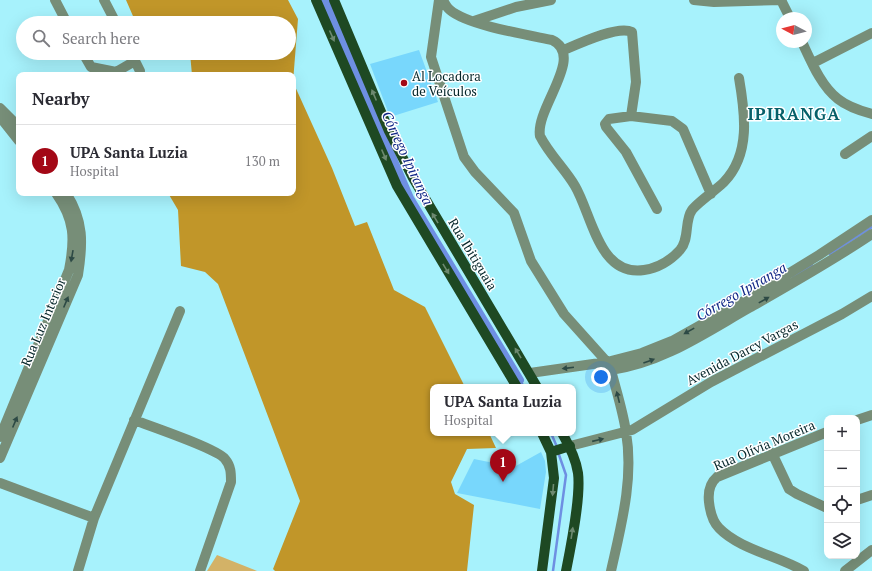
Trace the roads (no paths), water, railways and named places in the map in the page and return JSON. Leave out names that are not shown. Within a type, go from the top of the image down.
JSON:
[{"type":"main road","name":"Rua Ibitiguaia","points":[[316,0],[378,123],[536,384]]},
{"type":"main road","name":"Rua Ibitiguaia","points":[[334,0],[378,123],[397,186],[515,384]]},
{"type":"main road","points":[[545,436],[560,449],[578,475],[576,508],[566,571]]},
{"type":"main road","points":[[542,571],[554,478],[562,436]]},
{"type":"street","points":[[55,0],[63,16]]},
{"type":"street","points":[[104,0],[112,16]]},
{"type":"street","points":[[474,21],[516,7],[551,0]]},
{"type":"street","points":[[694,0],[714,2],[782,0],[787,12]]},
{"type":"street","points":[[440,2],[454,14],[501,29],[552,40],[558,43],[564,50],[565,61],[542,116],[539,129],[540,136],[576,187],[604,251],[618,266],[633,272],[653,269],[670,259],[682,249],[692,210],[712,194],[726,180],[739,158],[745,128],[744,107],[739,78]]},
{"type":"street","points":[[440,2],[431,57],[464,157],[475,172],[514,214],[531,261],[564,314],[609,366],[626,432],[628,472],[624,509],[611,571]]},
{"type":"street","points":[[564,50],[598,36],[624,30],[632,32],[636,82],[631,116]]},
{"type":"street","points":[[812,63],[872,33]]},
{"type":"street","points":[[805,48],[828,89],[838,100],[853,108],[872,114]]},
{"type":"street","points":[[87,60],[91,67],[116,72],[130,60]]},
{"type":"street","points":[[134,60],[140,71]]},
{"type":"street","points":[[0,108],[16,127]]},
{"type":"street","points":[[657,209],[626,152],[605,124],[609,119],[631,116],[672,121],[678,124],[683,129],[712,194]]},
{"type":"street","points":[[0,117],[16,127]]},
{"type":"street","points":[[845,154],[872,136]]},
{"type":"street","name":"Rua Luz Interior","points":[[0,437],[69,270],[73,248],[73,231],[71,219],[58,196]]},
{"type":"street","name":"Rua Luz Interior","points":[[0,458],[78,274],[82,246],[79,220],[67,196]]},
{"type":"street","points":[[823,260],[872,220]]},
{"type":"street","points":[[530,373],[609,366],[672,341],[872,234]]},
{"type":"street","name":"Avenida Darcy Vargas","points":[[560,449],[626,432],[711,382],[842,314],[872,296]]},
{"type":"street","points":[[78,571],[94,518],[180,311]]},
{"type":"street","points":[[860,419],[872,415]]},
{"type":"street","points":[[134,420],[197,444],[224,457],[231,468],[231,482],[200,571]]},
{"type":"street","name":"Rua Olívia Moreira","points":[[804,571],[792,564],[730,538],[717,527],[710,512],[708,499],[710,486],[717,477],[772,453],[824,433]]},
{"type":"street","points":[[772,453],[789,489],[824,507]]},
{"type":"street","points":[[0,483],[94,518]]},
{"type":"street","points":[[860,499],[872,495]]},
{"type":"street","points":[[845,571],[872,550]]},
{"type":"waterway","name":"Córrego Ipiranga","points":[[325,0],[410,198],[520,380]]},
{"type":"waterway","name":"Córrego Ipiranga","points":[[830,254],[872,227]]},
{"type":"waterway","name":"Córrego Ipiranga","points":[[793,277],[812,265]]},
{"type":"waterway","name":"Córrego Ipiranga","points":[[520,380],[522,384]]},
{"type":"waterway","points":[[552,436],[557,447]]},
{"type":"waterway","points":[[553,571],[566,475],[558,452]]},
{"type":"place","name":"Al Locadora de Veículos","points":[[404,83]]},
{"type":"place","name":"UPA Santa Luzia","points":[[503,482]]},
{"type":"district","name":"IPIRANGA","points":[[794,113]]}]
